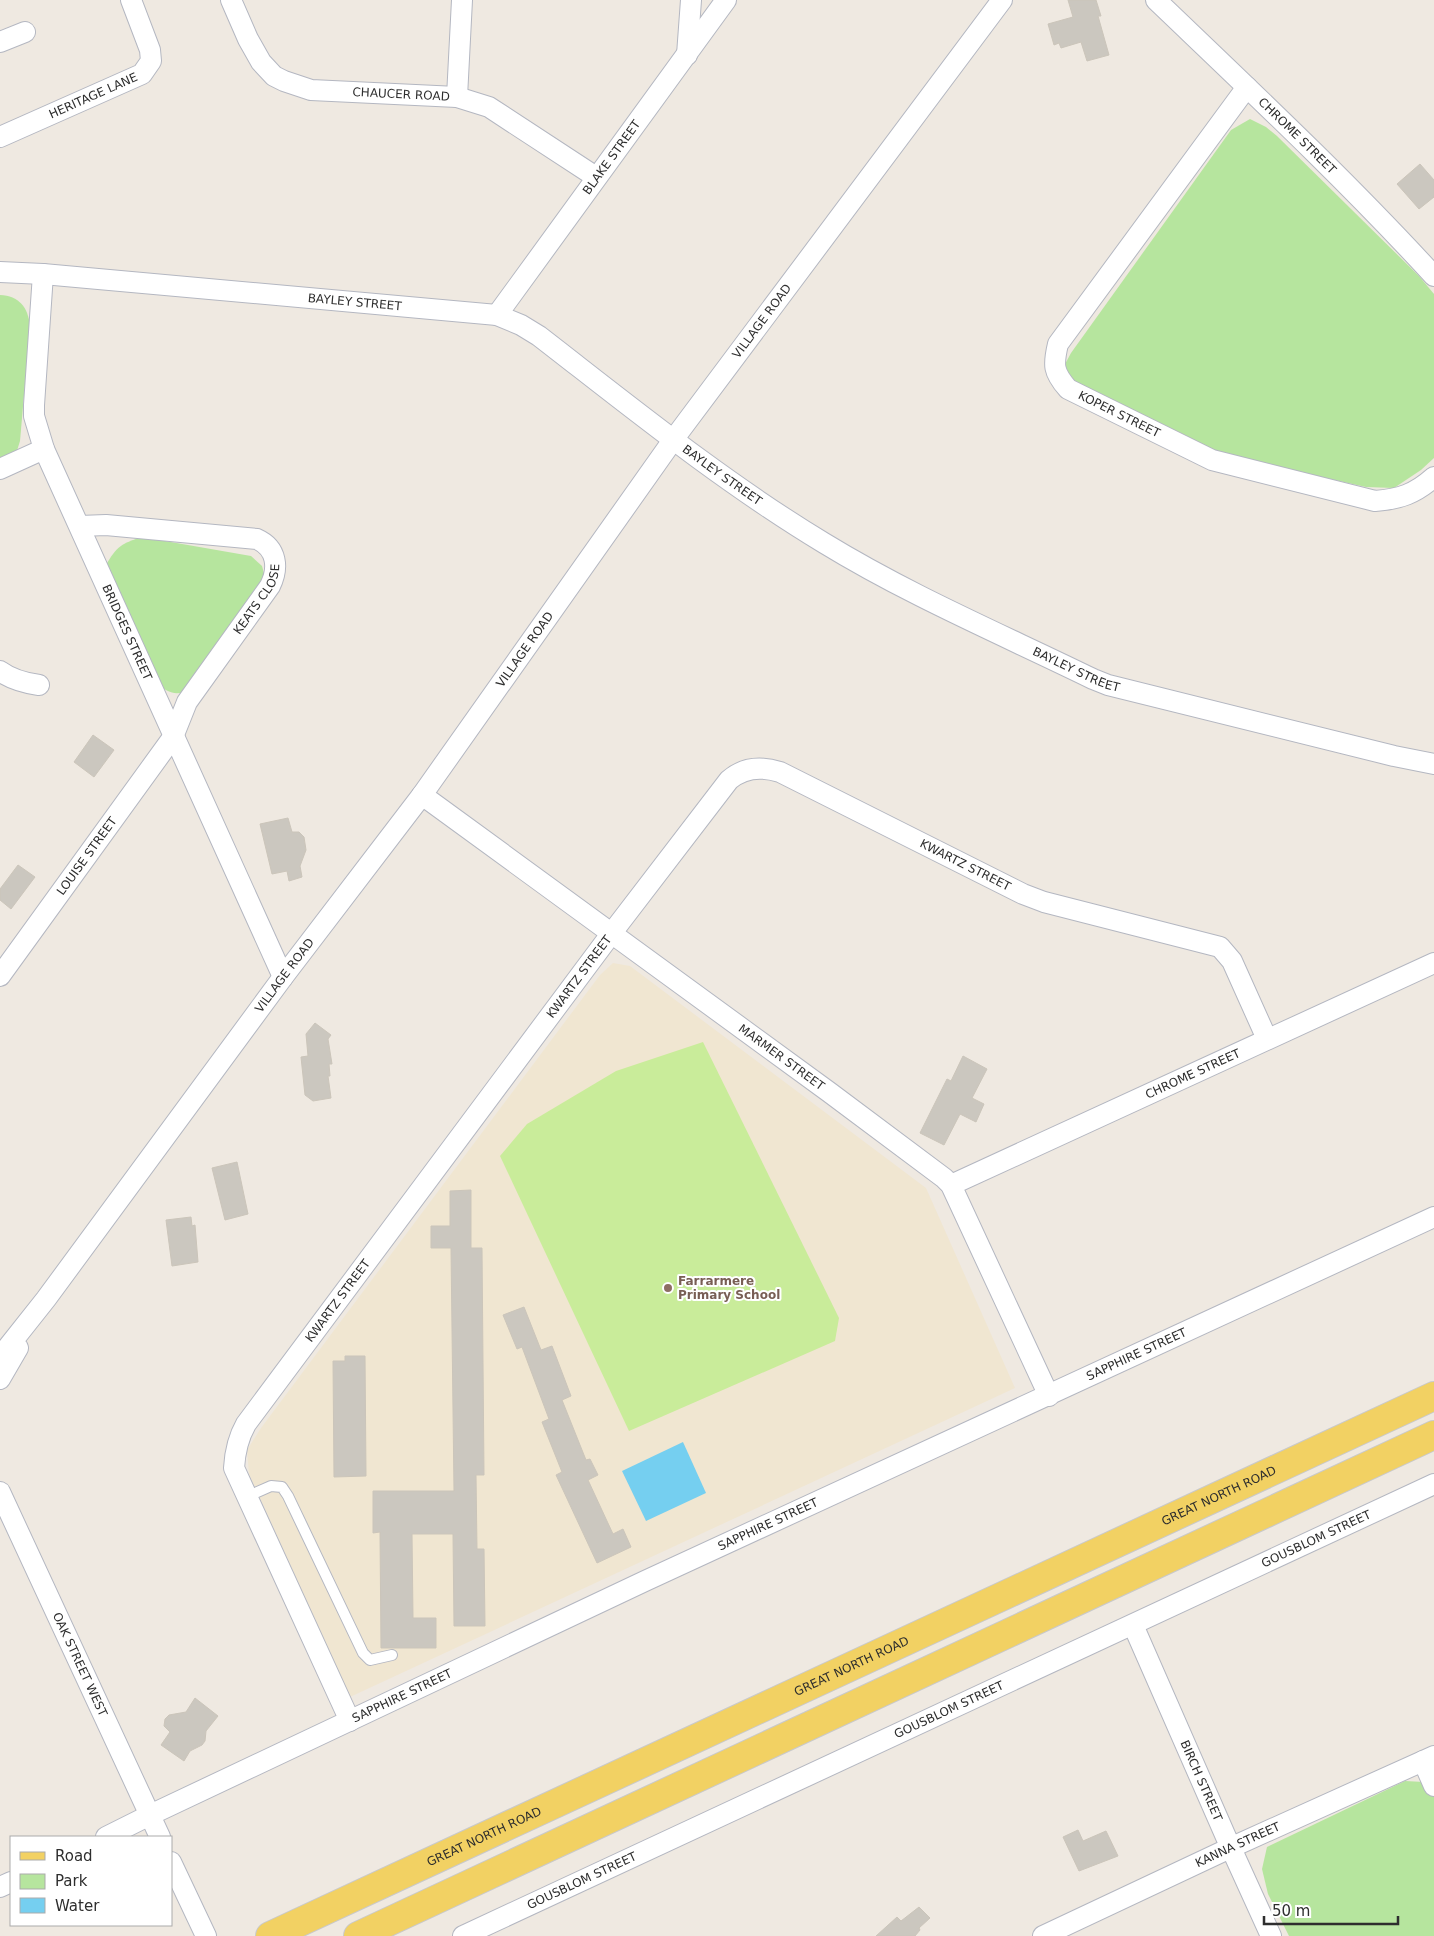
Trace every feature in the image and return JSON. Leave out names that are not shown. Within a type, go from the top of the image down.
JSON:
[{"type":"main road","name":"GREAT NORTH ROAD","points":[[270,1936],[1434,1396]]},
{"type":"main road","points":[[358,1936],[1434,1435]]},
{"type":"street","name":"HERITAGE LANE","points":[[0,137],[142,74],[151,60],[150,50],[131,0]]},
{"type":"street","name":"CHAUCER ROAD","points":[[231,0],[248,39],[261,62],[274,76],[284,81],[311,90],[457,97],[490,107],[596,177]]},
{"type":"street","points":[[457,97],[462,0]]},
{"type":"street","points":[[687,55],[691,0]]},
{"type":"street","name":"BLAKE STREET","points":[[497,315],[726,0]]},
{"type":"street","name":"VILLAGE ROAD","points":[[0,1357],[46,1299],[283,977],[422,795],[673,440],[1002,0]]},
{"type":"street","name":"CHROME STREET","points":[[1156,0],[1388,226],[1434,276]]},
{"type":"street","points":[[0,42],[25,32]]},
{"type":"street","name":"KOPER STREET","points":[[1247,87],[1058,344],[1054,369],[1068,390],[1212,460],[1375,501],[1395,500],[1412,493],[1434,477]]},
{"type":"street","name":"BAYLEY STREET","points":[[0,272],[43,274],[497,315],[521,325],[539,336],[673,440],[763,504],[824,543],[919,594],[1093,679],[1108,685],[1328,740],[1434,764]]},
{"type":"street","name":"BRIDGES STREET","points":[[43,274],[34,416],[44,449],[283,977]]},
{"type":"street","points":[[0,469],[44,449]]},
{"type":"street","name":"KEATS CLOSE","points":[[80,526],[106,525],[257,539],[268,545],[275,557],[276,572],[270,586],[187,702],[173,737]]},
{"type":"street","points":[[0,671],[24,683],[39,685]]},
{"type":"street","name":"LOUISE STREET","points":[[3,966],[173,737]]},
{"type":"street","name":"KWARTZ STREET","points":[[350,1721],[234,1468],[239,1436],[246,1424],[611,934],[729,780],[736,774],[754,768],[770,769],[1044,902],[1220,947],[1232,962],[1267,1039]]},
{"type":"street","name":"MARMER STREET","points":[[422,795],[829,1092],[951,1185],[1050,1396]]},
{"type":"street","name":"CHROME STREET","points":[[951,1185],[1434,963]]},
{"type":"street","name":"SAPPHIRE STREET","points":[[108,1836],[645,1581],[1050,1396],[1434,1217]]},
{"type":"street","name":"VILLAGE ROAD","points":[[0,1379],[46,1299]]},
{"type":"street","name":"GOUSBLOM STREET","points":[[463,1936],[1434,1484]]},
{"type":"street","name":"OAK STREET WEST","points":[[0,1492],[160,1836]]},
{"type":"street","name":"BIRCH STREET","points":[[1133,1625],[1230,1848],[1271,1936]]},
{"type":"street","points":[[1429,1758],[1434,1786]]},
{"type":"street","name":"KANNA STREET","points":[[1043,1936],[1230,1848],[1429,1758]]},
{"type":"street","points":[[172,1864],[206,1936]]},
{"type":"lane","points":[[246,1497],[271,1486],[282,1487],[363,1653],[370,1660],[392,1655]]},
{"type":"shaded area","name":"Farrarmere Primary School","points":[[613,963],[630,966],[926,1188],[1015,1388],[350,1697],[249,1474],[247,1450],[261,1428],[600,975]]},
{"type":"green space","points":[[1250,119],[1266,127],[1277,136],[1419,276],[1434,294],[1434,458],[1421,470],[1394,488],[1366,487],[1215,453],[1077,393],[1064,366],[1071,353],[1231,130]]},
{"type":"green space","points":[[0,295],[17,300],[25,308],[30,326],[20,441],[15,457],[0,468]]},
{"type":"green space","points":[[142,537],[251,556],[262,566],[266,581],[192,690],[182,693],[170,692],[157,683],[106,565],[120,546]]},
{"type":"green space","points":[[703,1042],[839,1318],[835,1341],[629,1431],[500,1156],[527,1124],[616,1071]]},
{"type":"green space","points":[[1405,1781],[1424,1782],[1434,1792],[1434,1936],[1289,1936],[1268,1894],[1262,1869],[1267,1847]]},
{"type":"water","points":[[683,1442],[706,1493],[646,1521],[622,1471]]},
{"type":"building","points":[[1068,0],[1096,0],[1101,16],[1098,16],[1109,55],[1087,61],[1081,42],[1061,48],[1059,43],[1054,45],[1048,24],[1073,17]]},
{"type":"building","points":[[1420,164],[1434,180],[1434,197],[1419,209],[1397,184]]},
{"type":"building","points":[[93,735],[114,750],[94,777],[74,762]]},
{"type":"building","points":[[288,818],[292,832],[299,832],[304,837],[306,850],[300,866],[302,877],[289,881],[287,871],[272,874],[260,824]]},
{"type":"building","points":[[18,865],[35,877],[11,909],[0,900],[0,889]]},
{"type":"building","points":[[315,1023],[331,1035],[328,1039],[332,1064],[329,1064],[330,1076],[328,1076],[331,1098],[313,1101],[305,1095],[301,1057],[308,1056],[306,1034]]},
{"type":"building","points":[[963,1056],[987,1069],[972,1098],[984,1104],[976,1122],[960,1114],[944,1145],[920,1133],[947,1079],[951,1081]]},
{"type":"building","points":[[237,1162],[248,1214],[225,1220],[212,1168]]},
{"type":"building","points":[[471,1190],[471,1248],[482,1248],[484,1475],[476,1475],[477,1549],[484,1549],[485,1626],[454,1626],[453,1534],[412,1534],[413,1618],[436,1618],[436,1648],[381,1648],[380,1532],[373,1533],[373,1491],[454,1491],[451,1248],[431,1248],[431,1226],[450,1226],[450,1191]]},
{"type":"building","points":[[191,1217],[192,1226],[195,1225],[198,1262],[172,1266],[166,1220]]},
{"type":"building","points":[[524,1307],[541,1350],[552,1346],[571,1396],[562,1400],[586,1460],[590,1459],[598,1475],[588,1480],[613,1534],[623,1529],[631,1547],[597,1563],[556,1475],[562,1472],[542,1422],[549,1419],[522,1347],[517,1349],[503,1315]]},
{"type":"building","points":[[345,1356],[365,1356],[366,1476],[334,1477],[333,1361],[345,1361]]},
{"type":"building","points":[[195,1698],[218,1716],[206,1731],[205,1741],[202,1745],[190,1751],[184,1761],[161,1745],[170,1732],[164,1726],[165,1719],[169,1715],[186,1712]]},
{"type":"building","points":[[1078,1830],[1083,1841],[1106,1831],[1118,1856],[1079,1871],[1063,1837]]},
{"type":"building","points":[[919,1907],[930,1918],[919,1928],[920,1930],[915,1936],[876,1936],[897,1917],[901,1921]]},
{"type":"place","name":"Farrarmere Primary School","points":[[668,1288]]}]
